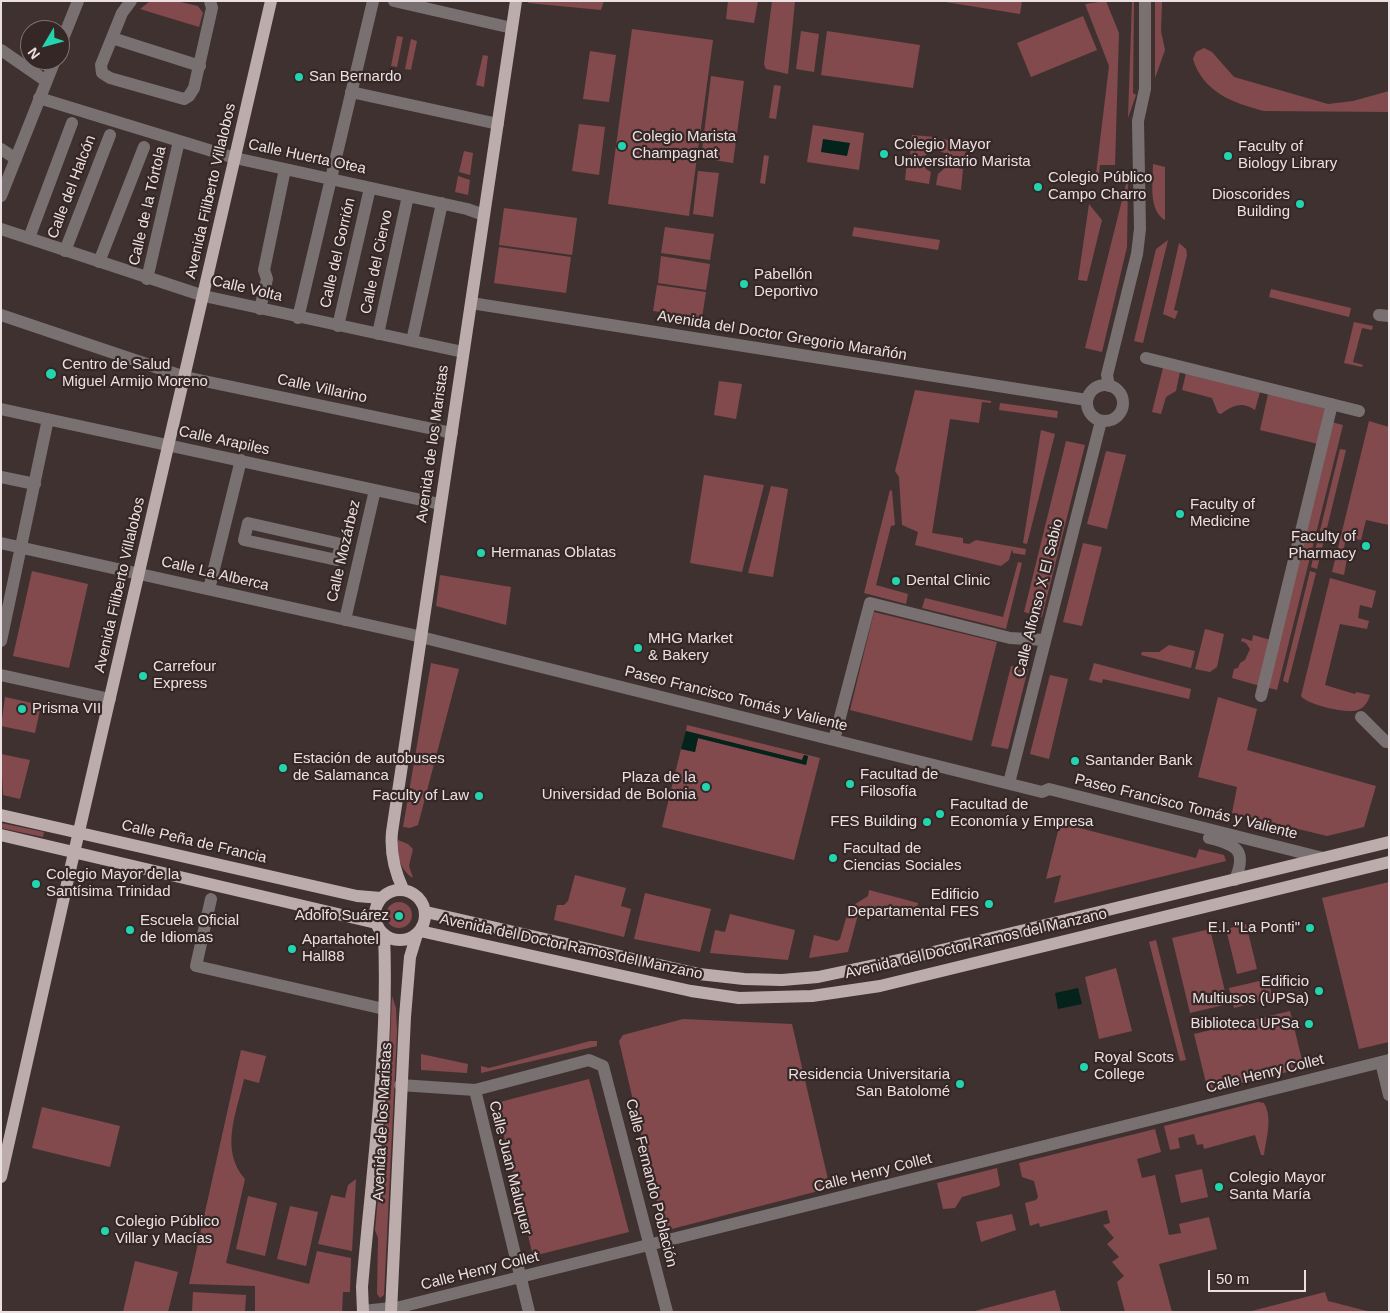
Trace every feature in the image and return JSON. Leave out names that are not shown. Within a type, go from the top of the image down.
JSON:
[{"type":"main road","name":"Avenida Filiberto Villalobos","points":[[1,1177],[74,852],[271,1]]},
{"type":"main road","name":"Avenida de los Maristas","points":[[403,890],[390,850],[392,832],[516,1]]},
{"type":"main road","name":"Calle Peña de Francia","points":[[1,815],[357,896],[381,898]]},
{"type":"main road","points":[[1,835],[376,923]]},
{"type":"main road","name":"Avenida del Doctor Ramos del Manzano","points":[[426,912],[699,974],[782,980],[818,977],[872,966],[1389,842]]},
{"type":"main road","name":"Avenida del Doctor Ramos del Manzano","points":[[418,933],[692,991],[739,998],[812,996],[884,984],[1389,862]]},
{"type":"main road","points":[[403,890],[416,895],[423,903],[426,912],[425,923],[418,933],[403,940],[391,938],[384,934],[376,923],[375,912],[381,898],[389,892],[403,890]]},
{"type":"main road","name":"Avenida de los Maristas","points":[[391,1310],[400,1085],[410,957],[418,933]]},
{"type":"main road","name":"Avenida de los Maristas","points":[[363,1311],[362,1287],[380,1092],[384,1009],[384,934]]},
{"type":"street","points":[[70,21],[78,1]]},
{"type":"street","points":[[128,4],[101,65],[102,73],[104,76],[184,99],[192,92],[200,66],[212,8],[210,1]]},
{"type":"street","points":[[298,318],[372,1]]},
{"type":"street","points":[[394,1],[512,28]]},
{"type":"street","points":[[1109,386],[1097,387],[1087,400],[1090,413],[1101,421],[1115,418],[1122,410],[1120,395],[1109,386],[1107,375],[1137,254],[1140,229],[1138,121],[1145,89],[1145,1]]},
{"type":"street","points":[[112,38],[200,66]]},
{"type":"street","points":[[1,50],[46,81]]},
{"type":"street","points":[[1,196],[51,70]]},
{"type":"street","points":[[351,92],[498,124]]},
{"type":"street","name":"Calle Huerta Otea","points":[[39,98],[235,158],[442,203],[484,215]]},
{"type":"street","points":[[29,238],[72,123]]},
{"type":"street","name":"Calle del Halcón","points":[[65,251],[110,135]]},
{"type":"street","name":"Calle de la Tórtola","points":[[148,279],[179,141]]},
{"type":"street","points":[[99,262],[144,147]]},
{"type":"street","points":[[1,149],[16,159]]},
{"type":"street","points":[[260,310],[267,279],[264,270],[285,169]]},
{"type":"street","name":"Calle del Gorrión","points":[[338,326],[370,188]]},
{"type":"street","name":"Calle del Ciervo","points":[[378,334],[408,196]]},
{"type":"street","points":[[412,341],[442,203]]},
{"type":"street","name":"Calle Volta","points":[[1,229],[204,296],[260,310],[463,352]]},
{"type":"street","name":"Avenida del Doctor Gregorio Marañón","points":[[471,303],[1087,400]]},
{"type":"street","name":"Calle Villarino","points":[[1,315],[185,378],[452,433]]},
{"type":"street","points":[[1146,358],[1360,411]]},
{"type":"street","points":[[1261,696],[1332,404]]},
{"type":"street","name":"Calle Arapiles","points":[[1,409],[440,504]]},
{"type":"street","points":[[1,641],[48,419]]},
{"type":"street","name":"Calle Alfonso X El Sabio","points":[[1008,783],[1101,421]]},
{"type":"street","points":[[209,589],[241,460]]},
{"type":"street","points":[[1,477],[35,484]]},
{"type":"street","name":"Calle Mozárbez","points":[[345,620],[374,490]]},
{"type":"street","points":[[248,523],[341,544],[337,560],[244,540],[246,532],[248,523]]},
{"type":"street","name":"Calle La Alberca","points":[[1,543],[422,639]]},
{"type":"street","points":[[834,740],[870,603],[1010,638],[1045,640]]},
{"type":"street","name":"Paseo Francisco Tomás y Valiente","points":[[422,639],[1042,792],[1049,789],[1323,858]]},
{"type":"street","points":[[1,675],[110,699]]},
{"type":"street","points":[[1361,717],[1386,742],[1389,742]]},
{"type":"street","name":"Paseo Francisco Tomás y Valiente","points":[[1042,792],[1046,798],[1223,842],[1236,848],[1242,856],[1242,862],[1235,880]]},
{"type":"street","points":[[211,899],[196,966],[384,1009]]},
{"type":"street","name":"Calle Fernando Población","points":[[475,1090],[589,1060],[600,1064],[606,1070],[666,1312]]},
{"type":"street","points":[[1385,1061],[1389,1095]]},
{"type":"street","name":"Calle Henry Collet","points":[[363,1311],[391,1310],[1385,1061]]},
{"type":"street","points":[[400,1085],[475,1090]]},
{"type":"street","name":"Calle Juan Maluquer","points":[[475,1090],[529,1312]]},
{"type":"shaded area","points":[[150,1],[176,1],[198,6],[203,13],[199,27],[140,9]]},
{"type":"shaded area","points":[[529,1],[604,1],[601,10],[528,3]]},
{"type":"shaded area","points":[[728,1],[758,1],[754,23],[726,19]]},
{"type":"shaded area","points":[[772,1],[795,1],[788,74],[766,69],[764,64]]},
{"type":"shaded area","points":[[939,1],[1022,1],[1020,14]]},
{"type":"shaded area","points":[[1106,1],[1119,33],[1115,165],[1100,165],[1099,174],[1096,174],[1109,66],[1085,4]]},
{"type":"shaded area","points":[[1132,1],[1134,1],[1133,93],[1136,95],[1128,118]]},
{"type":"shaded area","points":[[1155,1],[1162,1],[1161,31],[1165,50],[1155,78]]},
{"type":"shaded area","points":[[1083,16],[1097,50],[1031,77],[1017,43]]},
{"type":"shaded area","points":[[632,29],[713,40],[689,216],[608,204]]},
{"type":"shaded area","points":[[801,31],[819,34],[814,72],[796,69]]},
{"type":"shaded area","points":[[827,31],[920,45],[913,88],[821,75]]},
{"type":"shaded area","points":[[397,36],[403,37],[397,67],[391,66]]},
{"type":"shaded area","points":[[411,39],[417,41],[411,70],[405,69]]},
{"type":"shaded area","points":[[1204,48],[1212,52],[1234,77],[1328,104],[1353,101],[1389,91],[1389,112],[1264,111],[1241,104],[1221,94],[1204,80],[1193,59],[1196,52]]},
{"type":"shaded area","points":[[590,51],[616,55],[609,102],[583,99]]},
{"type":"shaded area","points":[[483,55],[488,56],[484,87],[476,85]]},
{"type":"shaded area","points":[[711,76],[744,81],[733,163],[701,158]]},
{"type":"shaded area","points":[[774,85],[781,86],[776,119],[769,118]]},
{"type":"shaded area","points":[[579,124],[605,127],[599,175],[572,171]]},
{"type":"shaded area","points":[[813,125],[864,133],[859,170],[807,162]]},
{"type":"shaded area","points":[[912,135],[935,137],[934,150],[928,152],[924,157],[910,154]]},
{"type":"shaded area","points":[[823,139],[850,143],[847,156],[821,152]]},
{"type":"shaded area","points":[[942,139],[967,144],[964,163],[948,160],[944,153],[940,151]]},
{"type":"shaded area","points":[[464,151],[473,153],[470,175],[459,172]]},
{"type":"shaded area","points":[[764,155],[769,156],[765,184],[760,183]]},
{"type":"shaded area","points":[[907,160],[922,163],[931,172],[929,184],[905,180]]},
{"type":"shaded area","points":[[1153,164],[1165,167],[1165,220],[1156,210],[1154,203],[1152,187]]},
{"type":"shaded area","points":[[947,166],[963,169],[961,190],[936,185],[938,174]]},
{"type":"shaded area","points":[[698,171],[719,173],[713,217],[693,214]]},
{"type":"shaded area","points":[[458,176],[470,180],[468,195],[455,192]]},
{"type":"shaded area","points":[[1128,176],[1127,247],[1102,352],[1085,348]]},
{"type":"shaded area","points":[[1089,204],[1102,220],[1087,281],[1078,280]]},
{"type":"shaded area","points":[[504,208],[577,218],[572,255],[499,245]]},
{"type":"shaded area","points":[[665,227],[714,234],[710,260],[661,253]]},
{"type":"shaded area","points":[[854,227],[940,240],[938,250],[852,236]]},
{"type":"shaded area","points":[[1168,240],[1143,343],[1134,341],[1156,249]]},
{"type":"shaded area","points":[[1179,243],[1186,249],[1187,255],[1174,310],[1178,311],[1175,319],[1163,314]]},
{"type":"shaded area","points":[[499,247],[571,257],[566,293],[494,283]]},
{"type":"shaded area","points":[[661,256],[710,264],[706,290],[658,283]]},
{"type":"shaded area","points":[[657,285],[706,292],[702,318],[653,311]]},
{"type":"shaded area","points":[[1271,289],[1351,308],[1349,317],[1269,297]]},
{"type":"shaded area","points":[[1354,322],[1373,326],[1372,330],[1362,328],[1353,362],[1363,365],[1362,367],[1344,363]]},
{"type":"shaded area","points":[[1163,368],[1180,372],[1176,391],[1166,397],[1161,414],[1152,412]]},
{"type":"shaded area","points":[[1186,373],[1260,392],[1255,410],[1238,405],[1221,414],[1218,413],[1212,398],[1182,390]]},
{"type":"shaded area","points":[[719,381],[742,384],[736,419],[714,415]]},
{"type":"shaded area","points":[[915,390],[991,401],[991,403],[982,402],[979,423],[950,419],[932,533],[963,538],[963,543],[969,544],[976,540],[1026,549],[1025,555],[1013,553],[1012,549],[1009,560],[1001,566],[915,545],[918,532],[902,525],[899,477],[895,471]]},
{"type":"shaded area","points":[[1268,394],[1327,409],[1318,444],[1260,430]]},
{"type":"shaded area","points":[[1000,403],[1058,411],[1057,418],[999,410]]},
{"type":"shaded area","points":[[1369,421],[1389,427],[1389,525],[1366,520],[1361,540],[1346,538],[1343,552],[1348,553],[1344,575],[1332,572]]},
{"type":"shaded area","points":[[1331,422],[1343,425],[1277,690],[1265,687]]},
{"type":"shaded area","points":[[1041,430],[1055,434],[1027,544],[1023,543]]},
{"type":"shaded area","points":[[1066,441],[1085,445],[1042,617],[1024,612]]},
{"type":"shaded area","points":[[1340,449],[1346,450],[1317,569],[1311,567]]},
{"type":"shaded area","points":[[1106,451],[1126,455],[1107,529],[1087,524]]},
{"type":"shaded area","points":[[704,475],[764,485],[742,572],[690,563]]},
{"type":"shaded area","points":[[771,486],[788,489],[773,577],[748,573]]},
{"type":"shaded area","points":[[890,490],[892,491],[895,525],[891,526],[876,585],[908,594],[906,604],[864,593]]},
{"type":"shaded area","points":[[1083,543],[1102,547],[1082,626],[1063,622]]},
{"type":"shaded area","points":[[1018,562],[1022,563],[1006,629],[922,608],[925,598],[1003,617]]},
{"type":"shaded area","points":[[32,571],[88,584],[69,668],[13,656]]},
{"type":"shaded area","points":[[1310,571],[1316,573],[1288,683],[1283,681]]},
{"type":"shaded area","points":[[440,575],[511,587],[506,625],[436,606]]},
{"type":"shaded area","points":[[1330,578],[1376,591],[1372,608],[1360,605],[1358,618],[1369,621],[1367,629],[1340,624],[1325,685],[1355,694],[1356,692],[1370,695],[1363,707],[1353,711],[1328,708],[1311,703],[1301,696]]},
{"type":"shaded area","points":[[874,612],[997,642],[972,741],[850,710]]},
{"type":"shaded area","points":[[1205,629],[1224,634],[1217,667],[1210,672],[1195,669]]},
{"type":"shaded area","points":[[1253,635],[1271,640],[1260,686],[1232,678],[1234,669],[1238,668],[1240,663],[1245,660],[1250,649],[1246,643],[1241,641],[1242,638],[1252,641]]},
{"type":"shaded area","points":[[1169,645],[1195,651],[1191,668],[1141,655],[1142,652],[1159,652]]},
{"type":"shaded area","points":[[431,663],[459,669],[418,825],[410,828],[403,827]]},
{"type":"shaded area","points":[[1094,663],[1191,689],[1189,699],[1103,679],[1102,683],[1089,680]]},
{"type":"shaded area","points":[[1011,666],[1028,669],[1008,749],[991,746]]},
{"type":"shaded area","points":[[1050,675],[1068,679],[1049,759],[1030,754]]},
{"type":"shaded area","points":[[5,697],[41,705],[35,733],[1,726]]},
{"type":"shaded area","points":[[1218,697],[1257,709],[1247,750],[1376,786],[1364,827],[1327,836],[1232,813],[1237,787],[1198,777]]},
{"type":"shaded area","points":[[687,725],[820,758],[794,860],[662,827],[681,749],[695,752],[698,738],[806,765],[808,757],[804,755],[802,760],[686,731]]},
{"type":"shaded area","points":[[686,731],[802,760],[804,755],[808,756],[806,765],[698,738],[695,752],[681,749]]},
{"type":"shaded area","points":[[1,754],[30,760],[20,799],[3,795]]},
{"type":"shaded area","points":[[1,823],[44,832],[43,837],[1,828]]},
{"type":"shaded area","points":[[1060,823],[1196,858],[1199,849],[1224,855],[1226,861],[1054,903],[1061,875],[1046,879]]},
{"type":"shaded area","points":[[398,840],[408,844],[413,849],[409,866],[413,878],[405,871],[400,862],[397,851]]},
{"type":"shaded area","points":[[575,875],[626,888],[621,906],[631,909],[624,937],[554,920],[557,905],[564,905],[568,901]]},
{"type":"shaded area","points":[[1389,882],[1389,1042],[1359,1049],[1322,898]]},
{"type":"shaded area","points":[[869,890],[918,903],[917,907],[897,912],[898,915],[886,919],[859,911],[848,952],[809,958],[814,935],[837,941],[840,939],[849,908],[868,896]]},
{"type":"shaded area","points":[[645,893],[711,909],[700,952],[634,939]]},
{"type":"shaded area","points":[[399,902],[408,906],[412,915],[408,924],[399,928],[390,924],[386,915],[390,906]]},
{"type":"shaded area","points":[[730,914],[795,930],[788,960],[710,953],[715,930],[725,932]]},
{"type":"shaded area","points":[[1246,924],[1257,969],[1237,974],[1226,929]]},
{"type":"shaded area","points":[[1210,929],[1228,1004],[1190,1013],[1172,938]]},
{"type":"shaded area","points":[[1156,940],[1186,1060],[1180,1061],[1149,942]]},
{"type":"shaded area","points":[[1116,968],[1132,1031],[1099,1039],[1085,977]]},
{"type":"shaded area","points":[[1268,979],[1273,998],[1234,1008],[1229,988]]},
{"type":"shaded area","points":[[1078,988],[1082,1004],[1058,1009],[1055,993]]},
{"type":"shaded area","points":[[392,996],[396,1008],[397,1032],[384,1295],[380,1298],[377,1294],[378,1238],[375,1230],[388,1089]]},
{"type":"shaded area","points":[[1290,1011],[1304,1068],[1208,1091],[1194,1034]]},
{"type":"shaded area","points":[[683,1019],[792,1024],[830,1188],[664,1231],[619,1041],[623,1035]]},
{"type":"shaded area","points":[[590,1041],[597,1041],[597,1046],[481,1073],[481,1066],[489,1068]]},
{"type":"shaded area","points":[[241,1050],[266,1056],[259,1083],[244,1079],[234,1117],[231,1143],[233,1156],[237,1168],[245,1179],[226,1263],[309,1284],[317,1251],[351,1258],[350,1292],[343,1292],[342,1312],[255,1312],[255,1286],[189,1284]]},
{"type":"shaded area","points":[[421,1054],[468,1064],[467,1073],[421,1070]]},
{"type":"shaded area","points":[[589,1079],[629,1232],[533,1256],[496,1103]]},
{"type":"shaded area","points":[[1258,1102],[1264,1103],[1268,1115],[1264,1155],[1261,1155],[1255,1135],[1204,1149],[1203,1144],[1197,1145],[1194,1134],[1178,1138],[1180,1148],[1170,1150],[1164,1126]]},
{"type":"shaded area","points":[[42,1107],[120,1126],[110,1167],[32,1148]]},
{"type":"shaded area","points":[[1155,1129],[1161,1152],[1137,1159],[1142,1178],[1155,1175],[1169,1235],[1181,1233],[1179,1224],[1209,1217],[1217,1249],[1159,1264],[1172,1312],[1125,1312],[1117,1282],[1124,1276],[1112,1262],[1119,1257],[1107,1244],[1114,1238],[1103,1225],[1110,1223],[1107,1210],[1040,1227],[1039,1223],[1030,1226],[1025,1203],[1036,1200],[1038,1197],[1034,1181],[1022,1177],[1019,1163]]},
{"type":"shaded area","points":[[997,1168],[1000,1185],[998,1187],[962,1197],[955,1208],[943,1209],[937,1183]]},
{"type":"shaded area","points":[[1202,1169],[1208,1197],[1181,1203],[1175,1175]]},
{"type":"shaded area","points":[[356,1179],[352,1251],[318,1244],[331,1195],[345,1198],[348,1185]]},
{"type":"shaded area","points":[[248,1196],[277,1203],[265,1256],[236,1249]]},
{"type":"shaded area","points":[[290,1206],[318,1212],[306,1266],[277,1259]]},
{"type":"shaded area","points":[[1012,1214],[1016,1230],[981,1242],[976,1222]]},
{"type":"shaded area","points":[[135,1261],[178,1272],[168,1312],[123,1312]]},
{"type":"shaded area","points":[[1055,1290],[1061,1312],[971,1312]]},
{"type":"shaded area","points":[[193,1292],[246,1295],[245,1312],[192,1312]]},
{"type":"shaded area","points":[[1325,1292],[1328,1301],[1371,1312],[1248,1312]]},
{"type":"place","name":"San Bernardo","points":[[299,77]]},
{"type":"place","name":"Colegio Marista Champagnat","points":[[622,146]]},
{"type":"place","name":"Colegio Mayor Universitario Marista","points":[[884,154]]},
{"type":"place","name":"Faculty of Biology Library","points":[[1228,156]]},
{"type":"place","name":"Colegio Público Campo Charro","points":[[1038,187]]},
{"type":"place","name":"Dioscorides Building","points":[[1300,204]]},
{"type":"place","name":"Pabellón Deportivo","points":[[744,284]]},
{"type":"place","name":"Centro de Salud Miguel Armijo Moreno","points":[[51,374]]},
{"type":"place","name":"Faculty of Medicine","points":[[1180,514]]},
{"type":"place","name":"Faculty of Pharmacy","points":[[1366,546]]},
{"type":"place","name":"Hermanas Oblatas","points":[[481,553]]},
{"type":"place","name":"Dental Clinic","points":[[896,581]]},
{"type":"place","name":"MHG Market & Bakery","points":[[638,648]]},
{"type":"place","name":"Carrefour Express","points":[[143,676]]},
{"type":"place","name":"Prisma VII","points":[[22,709]]},
{"type":"place","name":"Santander Bank","points":[[1075,761]]},
{"type":"place","name":"Estación de autobuses de Salamanca","points":[[283,768]]},
{"type":"place","name":"Facultad de Filosofía","points":[[850,784]]},
{"type":"place","name":"Plaza de la Universidad de Bolonia","points":[[706,787]]},
{"type":"place","name":"Faculty of Law","points":[[479,796]]},
{"type":"place","name":"Facultad de Economía y Empresa","points":[[940,814]]},
{"type":"place","name":"FES Building","points":[[927,822]]},
{"type":"place","name":"Facultad de Ciencias Sociales","points":[[833,858]]},
{"type":"place","name":"Colegio Mayor de la Santísima Trinidad","points":[[36,884]]},
{"type":"place","name":"Edificio Departamental FES","points":[[989,904]]},
{"type":"place","name":"Adolfo Suárez","points":[[399,916]]},
{"type":"place","name":"E.I. \"La Ponti\"","points":[[1310,928]]},
{"type":"place","name":"Escuela Oficial de Idiomas","points":[[130,930]]},
{"type":"place","name":"Apartahotel Hall88","points":[[292,949]]},
{"type":"place","name":"Edificio Multiusos (UPSa)","points":[[1319,991]]},
{"type":"place","name":"Biblioteca UPSa","points":[[1309,1024]]},
{"type":"place","name":"Royal Scots College","points":[[1084,1067]]},
{"type":"place","name":"Residencia Universitaria San Batolomé","points":[[960,1084]]},
{"type":"place","name":"Colegio Mayor Santa María","points":[[1219,1187]]},
{"type":"place","name":"Colegio Público Villar y Macías","points":[[105,1231]]}]
